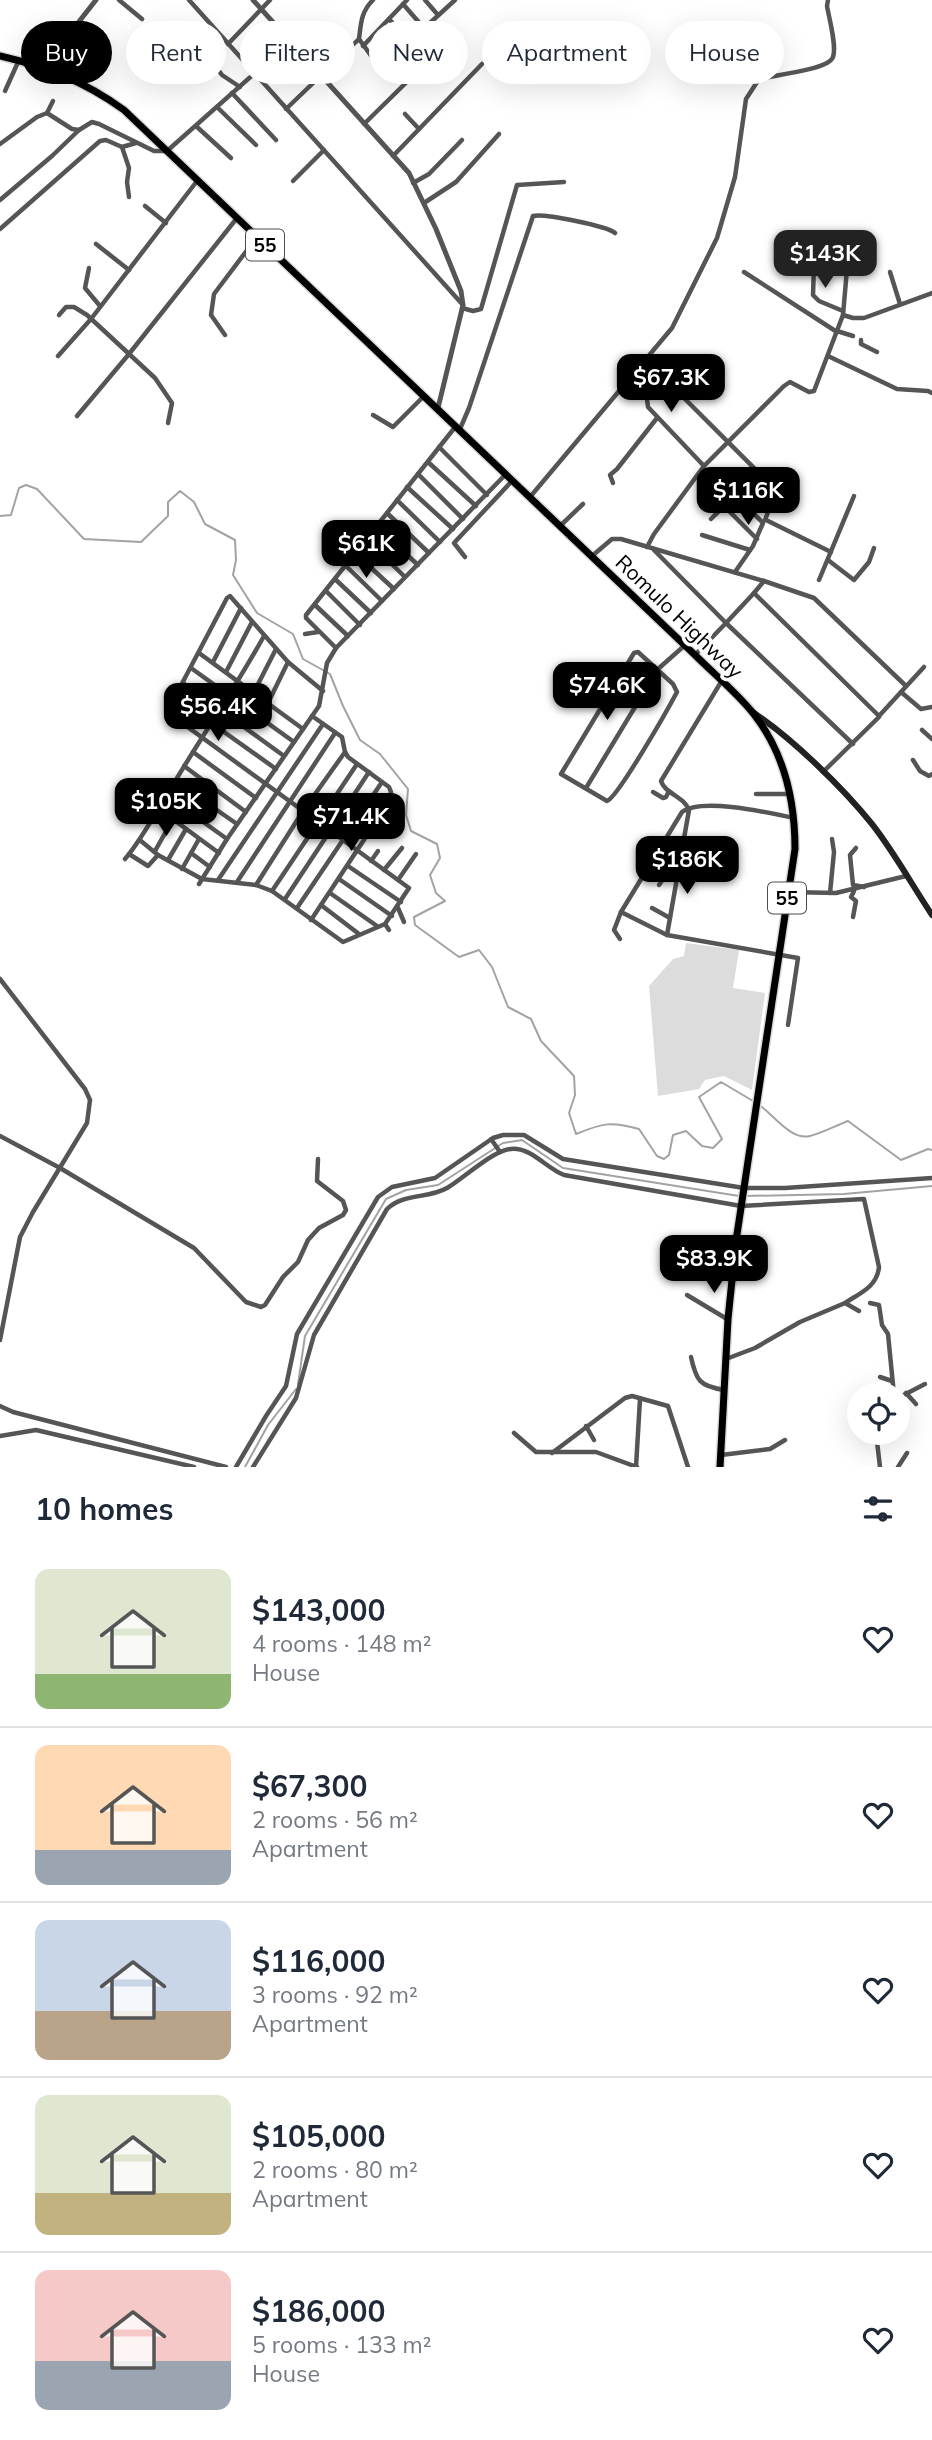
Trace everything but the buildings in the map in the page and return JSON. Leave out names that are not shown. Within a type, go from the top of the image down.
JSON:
[{"type":"highway","name":"Romulo Highway","points":[[0,56],[19,60]]},
{"type":"highway","name":"Romulo Highway","points":[[79,84],[108,99],[167,151],[685,645],[752,712],[782,764],[795,818],[795,849],[756,1092],[736,1241],[725,1360],[720,1467]]},
{"type":"main road","points":[[752,712],[784,736],[873,825],[932,915]]},
{"type":"street","points":[[80,21],[96,0]]},
{"type":"street","points":[[119,0],[142,19]]},
{"type":"street","points":[[188,0],[240,57]]},
{"type":"street","points":[[253,0],[272,21]]},
{"type":"street","points":[[228,44],[270,0]]},
{"type":"street","points":[[369,53],[359,39],[361,17],[364,9],[373,0]]},
{"type":"street","points":[[425,0],[438,15]]},
{"type":"street","points":[[530,497],[672,328],[718,238],[735,177],[746,99],[759,79],[819,67],[831,61],[834,48],[828,0]]},
{"type":"street","points":[[431,21],[453,1]]},
{"type":"street","points":[[390,19],[405,2],[419,21]]},
{"type":"street","points":[[355,43],[359,39]]},
{"type":"street","points":[[363,46],[369,40]]},
{"type":"street","points":[[5,92],[19,60]]},
{"type":"street","points":[[393,156],[482,64]]},
{"type":"street","points":[[226,78],[240,87]]},
{"type":"street","points":[[0,200],[79,130],[92,122],[154,150],[167,151],[243,84]]},
{"type":"street","points":[[264,84],[463,307],[473,311],[481,309],[517,185],[564,183]]},
{"type":"street","points":[[286,109],[313,84]]},
{"type":"street","points":[[328,84],[408,173],[424,203],[461,291],[463,307],[438,408]]},
{"type":"street","points":[[364,124],[405,84]]},
{"type":"street","points":[[232,93],[276,140]]},
{"type":"street","points":[[0,144],[37,117],[47,113],[53,102]]},
{"type":"street","points":[[217,107],[256,145]]},
{"type":"street","points":[[47,113],[72,129],[79,130]]},
{"type":"street","points":[[405,114],[419,129]]},
{"type":"street","points":[[196,126],[231,158]]},
{"type":"street","points":[[424,203],[456,182],[499,134]]},
{"type":"street","points":[[0,229],[100,141],[106,140],[122,147],[136,142]]},
{"type":"street","points":[[414,183],[429,174],[462,140]]},
{"type":"street","points":[[122,147],[129,168],[127,182],[130,197]]},
{"type":"street","points":[[292,181],[324,150]]},
{"type":"street","points":[[58,356],[91,319],[198,180]]},
{"type":"street","points":[[145,206],[166,223]]},
{"type":"street","points":[[336,648],[306,617],[439,447],[458,428],[469,408],[533,216],[555,217],[604,227],[615,233]]},
{"type":"street","points":[[77,415],[237,218]]},
{"type":"street","points":[[225,335],[211,315],[214,294],[257,237]]},
{"type":"street","points":[[96,244],[129,270]]},
{"type":"street","points":[[650,548],[654,534],[704,466],[788,383],[809,392],[814,391],[843,313],[847,269],[834,262],[833,248]]},
{"type":"street","points":[[814,265],[813,295],[819,301],[853,318],[864,317],[932,293]]},
{"type":"street","points":[[89,268],[85,288],[100,306]]},
{"type":"street","points":[[744,272],[837,331],[853,336]]},
{"type":"street","points":[[890,272],[900,304]]},
{"type":"street","points":[[60,315],[69,306],[74,307],[91,319],[155,378],[172,403],[168,423]]},
{"type":"street","points":[[861,340],[862,344],[877,352]]},
{"type":"street","points":[[828,356],[897,389],[932,393]]},
{"type":"street","points":[[704,466],[648,407],[647,398],[659,386],[667,383],[773,487],[774,499],[757,539],[735,572]]},
{"type":"street","points":[[373,415],[393,427],[425,396]]},
{"type":"street","points":[[613,483],[610,475],[657,418]]},
{"type":"street","points":[[439,447],[487,495]]},
{"type":"street","points":[[428,462],[475,506]]},
{"type":"street","points":[[418,474],[463,519]]},
{"type":"street","points":[[201,882],[319,706],[327,663],[336,648],[506,474]]},
{"type":"street","points":[[465,557],[454,543],[513,480]]},
{"type":"street","points":[[407,487],[453,529]]},
{"type":"street","points":[[727,487],[764,521],[831,552]]},
{"type":"street","points":[[819,580],[854,496]]},
{"type":"street","points":[[397,500],[440,542]]},
{"type":"street","points":[[561,526],[583,504]]},
{"type":"street","points":[[712,519],[724,506],[757,539]]},
{"type":"street","points":[[387,513],[429,554]]},
{"type":"street","points":[[376,526],[418,565]]},
{"type":"street","points":[[702,535],[750,550]]},
{"type":"street","points":[[366,539],[405,578]]},
{"type":"street","points":[[591,556],[614,539],[735,572],[814,598],[906,686]]},
{"type":"street","points":[[650,548],[853,744]]},
{"type":"street","points":[[828,560],[854,580],[869,562],[874,548]]},
{"type":"street","points":[[355,552],[394,589]]},
{"type":"street","points":[[345,565],[383,601]]},
{"type":"street","points":[[335,579],[371,613]]},
{"type":"street","points":[[695,655],[764,581]]},
{"type":"street","points":[[326,591],[360,625]]},
{"type":"street","points":[[754,593],[879,716]]},
{"type":"street","points":[[141,841],[201,882],[237,882],[272,891],[343,942],[385,924],[409,888],[168,714],[167,710],[200,653],[227,597],[231,597],[288,662],[323,691]]},
{"type":"street","points":[[315,605],[348,636]]},
{"type":"street","points":[[213,662],[241,608]]},
{"type":"street","points":[[226,672],[252,622]]},
{"type":"street","points":[[305,634],[319,632]]},
{"type":"street","points":[[125,859],[141,841],[264,636]]},
{"type":"street","points":[[586,788],[658,669],[685,645]]},
{"type":"street","points":[[254,692],[276,649]]},
{"type":"street","points":[[635,652],[658,669],[677,688],[677,692],[609,802],[561,774],[635,652]]},
{"type":"street","points":[[200,653],[303,729]]},
{"type":"street","points":[[268,703],[288,662]]},
{"type":"street","points":[[191,667],[294,742]]},
{"type":"street","points":[[823,773],[924,667]]},
{"type":"street","points":[[721,681],[661,780],[663,787],[689,807],[755,810],[795,818]]},
{"type":"street","points":[[183,683],[285,756]]},
{"type":"street","points":[[901,692],[921,709],[932,707]]},
{"type":"street","points":[[174,697],[276,769]]},
{"type":"street","points":[[311,920],[391,798],[389,787],[345,752],[342,737],[312,716]]},
{"type":"street","points":[[218,881],[323,724]]},
{"type":"street","points":[[922,730],[932,739]]},
{"type":"street","points":[[237,882],[335,733]]},
{"type":"street","points":[[193,752],[256,798]]},
{"type":"street","points":[[256,885],[345,752]]},
{"type":"street","points":[[913,760],[926,775],[932,774]]},
{"type":"street","points":[[272,891],[357,764]]},
{"type":"street","points":[[184,766],[246,812]]},
{"type":"street","points":[[285,899],[369,772]]},
{"type":"street","points":[[175,781],[237,825]]},
{"type":"street","points":[[297,908],[382,782]]},
{"type":"street","points":[[653,792],[663,798],[667,797],[669,791]]},
{"type":"street","points":[[755,794],[791,794]]},
{"type":"street","points":[[167,796],[228,839]]},
{"type":"street","points":[[667,935],[689,807]]},
{"type":"street","points":[[620,939],[614,930],[621,912],[678,819],[689,807]]},
{"type":"street","points":[[159,809],[219,853]]},
{"type":"street","points":[[129,854],[148,866],[173,819]]},
{"type":"street","points":[[168,860],[186,829]]},
{"type":"street","points":[[182,869],[200,839]]},
{"type":"street","points":[[831,893],[834,852],[832,839]]},
{"type":"street","points":[[384,870],[402,848]]},
{"type":"street","points":[[856,848],[850,855],[853,885],[865,887]]},
{"type":"street","points":[[371,861],[378,851]]},
{"type":"street","points":[[191,853],[211,867]]},
{"type":"street","points":[[398,880],[416,854]]},
{"type":"street","points":[[348,866],[401,902]]},
{"type":"street","points":[[659,885],[672,866],[679,866]]},
{"type":"street","points":[[788,892],[831,893],[854,890],[906,876]]},
{"type":"street","points":[[339,879],[392,916]]},
{"type":"street","points":[[853,917],[856,901],[851,896],[854,890]]},
{"type":"street","points":[[330,892],[378,927]]},
{"type":"street","points":[[321,905],[360,935]]},
{"type":"street","points":[[397,907],[404,922]]},
{"type":"street","points":[[652,908],[670,919]]},
{"type":"street","points":[[621,912],[667,935],[779,953],[799,959],[788,1025]]},
{"type":"street","points":[[385,924],[389,930]]},
{"type":"street","points":[[0,979],[78,1080],[90,1100],[87,1123],[20,1237],[0,1340]]},
{"type":"street","points":[[236,1467],[265,1416],[286,1387],[297,1334],[378,1197],[392,1187],[435,1178],[503,1135],[524,1135],[564,1159],[744,1189],[932,1178]]},
{"type":"street","points":[[0,1136],[60,1168],[194,1248],[246,1302],[261,1307],[265,1306],[288,1271],[298,1262],[308,1240],[319,1228],[343,1215],[346,1210],[345,1203],[317,1181],[318,1159]]},
{"type":"street","points":[[492,1140],[499,1151]]},
{"type":"street","points":[[253,1467],[300,1389],[314,1335],[387,1209],[398,1200],[446,1189],[499,1151],[520,1149],[564,1175],[741,1205],[864,1199],[879,1267],[872,1285],[845,1303],[800,1322],[755,1348],[725,1360]]},
{"type":"street","points":[[687,1295],[728,1319]]},
{"type":"street","points":[[845,1303],[859,1311]]},
{"type":"street","points":[[870,1303],[879,1305],[882,1325],[888,1334],[893,1382],[880,1377]]},
{"type":"street","points":[[691,1357],[697,1378],[710,1387],[724,1390]]},
{"type":"street","points":[[910,1391],[925,1384]]},
{"type":"street","points":[[552,1453],[625,1398],[632,1396],[668,1406],[688,1467]]},
{"type":"street","points":[[910,1397],[916,1404]]},
{"type":"street","points":[[514,1433],[536,1452],[596,1452],[636,1467],[640,1399]]},
{"type":"street","points":[[0,1406],[13,1412],[226,1467]]},
{"type":"street","points":[[586,1426],[594,1440]]},
{"type":"street","points":[[0,1436],[36,1430],[194,1467]]},
{"type":"street","points":[[720,1456],[770,1449],[785,1440]]},
{"type":"street","points":[[877,1445],[880,1467]]},
{"type":"street","points":[[898,1467],[907,1453]]},
{"type":"shaded area","points":[[686,943],[739,950],[733,988],[765,993],[752,1090],[724,1076],[705,1080],[699,1089],[658,1096],[649,986],[673,959],[684,956]]},
{"type":"waterway","points":[[0,516],[11,515],[19,488],[26,485],[37,489],[84,539],[141,542],[168,516],[168,502],[180,491],[194,502],[205,524],[235,540],[236,560],[233,575],[257,613],[293,634],[303,659],[330,674],[360,740],[380,754],[408,789],[406,815],[411,831],[437,844],[440,858],[430,875],[436,893],[445,901],[414,917],[415,925],[459,957],[479,950],[492,967],[508,1007],[531,1019],[541,1041],[574,1076],[575,1095],[569,1113],[576,1134],[607,1124],[639,1129],[657,1156],[664,1159],[669,1155],[673,1135],[686,1131],[702,1146],[713,1148],[722,1139],[699,1097],[721,1082],[753,1101]]},
{"type":"waterway","points":[[758,1104],[796,1135],[815,1135],[848,1121],[901,1160],[928,1149],[932,1150]]},
{"type":"waterway","points":[[298,1384],[305,1336],[386,1199],[406,1190],[438,1185],[503,1143],[522,1140],[563,1168],[739,1196]]},
{"type":"waterway","points":[[744,1196],[844,1194],[932,1186]]},
{"type":"waterway","points":[[245,1467],[268,1425],[296,1389]]}]
